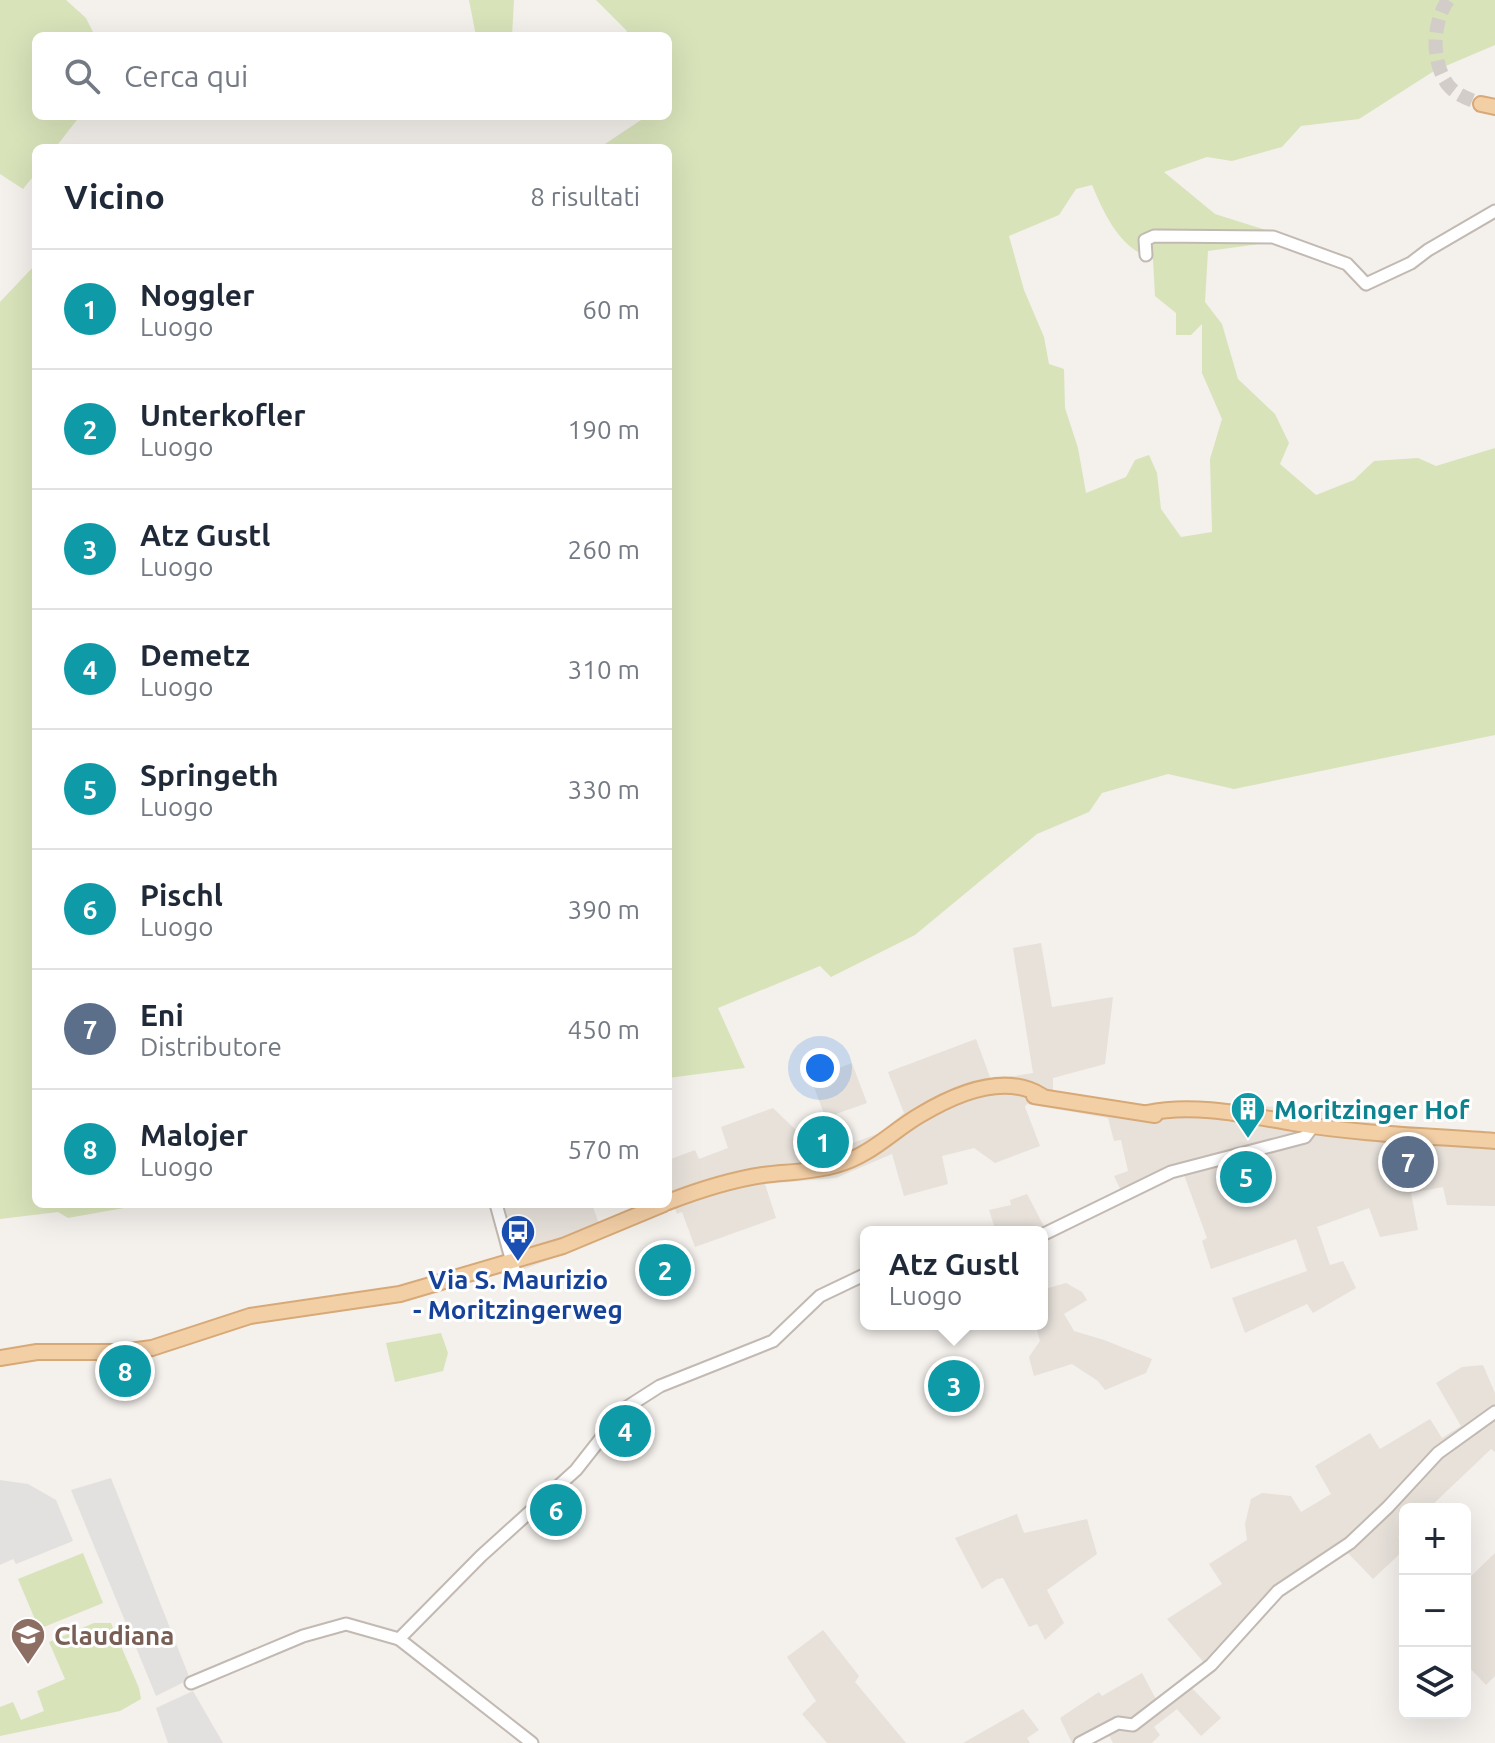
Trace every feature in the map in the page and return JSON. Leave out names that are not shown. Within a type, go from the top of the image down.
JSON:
[{"type":"main road","points":[[672,1201],[728,1182],[835,1166],[876,1148],[919,1116],[964,1094],[999,1085],[1098,1107],[1147,1113],[1162,1110],[1206,1111],[1294,1123],[1495,1141]]},
{"type":"main road","points":[[0,1358],[37,1352],[122,1352],[152,1348],[250,1316],[400,1294],[513,1266],[654,1208]]},
{"type":"street","points":[[1146,255],[1145,240],[1154,236],[1273,237],[1344,262],[1366,284],[1411,263],[1495,211]]},
{"type":"street","points":[[1048,1232],[1171,1172],[1305,1137],[1314,1125]]},
{"type":"street","points":[[497,1208],[513,1266]]},
{"type":"street","points":[[399,1639],[481,1556],[576,1470],[624,1409],[660,1386],[773,1341],[820,1296],[860,1277]]},
{"type":"street","points":[[1080,1743],[1118,1723],[1133,1725],[1211,1665],[1278,1591],[1350,1543],[1438,1453],[1495,1412]]},
{"type":"street","points":[[191,1683],[303,1636],[346,1624],[399,1639],[532,1743]]},
{"type":"shaded area","points":[[1041,943],[1052,1007],[1113,997],[1105,1064],[1053,1078],[1053,1091],[1149,1105],[1203,1101],[1300,1109],[1363,1116],[1370,1123],[1495,1134],[1495,1206],[1447,1205],[1443,1187],[1411,1193],[1418,1230],[1380,1237],[1369,1208],[1317,1227],[1330,1265],[1343,1261],[1356,1288],[1313,1313],[1307,1304],[1245,1333],[1232,1298],[1307,1271],[1296,1239],[1211,1269],[1202,1241],[1207,1238],[1183,1172],[1124,1197],[1114,1176],[1128,1171],[1121,1140],[1114,1141],[1108,1118],[1027,1104],[1025,1107],[1040,1146],[995,1163],[974,1148],[942,1156],[948,1184],[904,1196],[892,1154],[836,1178],[765,1184],[776,1218],[695,1247],[682,1212],[677,1214],[672,1200],[672,1159],[695,1150],[699,1159],[728,1148],[721,1127],[773,1108],[797,1131],[824,1114],[811,1079],[852,1063],[867,1103],[836,1114],[847,1145],[880,1133],[904,1113],[888,1072],[976,1039],[991,1080],[1033,1073],[1013,948]]},
{"type":"shaded area","points":[[1027,1194],[1044,1226],[994,1226],[989,1210],[1011,1205],[1010,1200]]},
{"type":"shaded area","points":[[490,1208],[593,1208],[604,1238],[507,1276]]},
{"type":"shaded area","points":[[1066,1283],[1082,1292],[1087,1300],[1064,1314],[1074,1331],[1152,1359],[1146,1373],[1105,1390],[1098,1381],[1072,1364],[1034,1376],[1029,1357],[1040,1341],[1037,1330],[1048,1330],[1048,1288]]},
{"type":"shaded area","points":[[1483,1365],[1495,1393],[1495,1452],[1491,1449],[1434,1503],[1399,1503],[1399,1555],[1373,1579],[1345,1550],[1280,1594],[1211,1671],[1167,1619],[1222,1584],[1209,1564],[1247,1540],[1245,1524],[1251,1499],[1262,1493],[1291,1496],[1301,1512],[1331,1494],[1315,1466],[1370,1433],[1380,1449],[1430,1419],[1442,1438],[1461,1426],[1436,1383],[1462,1367]]},
{"type":"shaded area","points":[[111,1478],[190,1679],[156,1696],[71,1490]]},
{"type":"shaded area","points":[[0,1480],[28,1484],[56,1500],[73,1541],[16,1564],[13,1559],[0,1565]]},
{"type":"shaded area","points":[[1017,1514],[1024,1533],[1087,1519],[1097,1554],[1047,1590],[1064,1623],[1045,1640],[1037,1624],[1029,1627],[1003,1578],[982,1589],[955,1538]]},
{"type":"shaded area","points":[[1495,1553],[1495,1676],[1486,1685],[1471,1669],[1471,1576]]},
{"type":"shaded area","points":[[823,1630],[859,1676],[855,1682],[906,1743],[827,1743],[802,1714],[816,1701],[787,1657]]},
{"type":"shaded area","points":[[1142,1673],[1158,1703],[1186,1682],[1221,1718],[1201,1736],[1177,1709],[1154,1727],[1160,1735],[1152,1743],[1113,1743],[1107,1732],[1084,1743],[1072,1743],[1060,1718],[1099,1692],[1102,1696]]},
{"type":"shaded area","points":[[193,1691],[223,1743],[168,1743],[156,1708]]},
{"type":"shaded area","points":[[1023,1709],[1039,1730],[1027,1738],[1030,1743],[963,1743]]},
{"type":"green space","points":[[0,0],[66,0],[86,18],[93,32],[32,32],[32,120],[77,120],[58,144],[32,144],[32,178],[23,189],[0,174]]},
{"type":"green space","points":[[469,0],[514,0],[512,32],[475,32]]},
{"type":"green space","points":[[596,0],[1495,0],[1495,45],[1434,71],[1359,119],[1301,126],[1282,147],[1232,161],[1207,157],[1164,172],[1215,214],[1275,233],[1274,242],[1208,251],[1205,302],[1222,324],[1238,379],[1275,414],[1289,443],[1280,464],[1316,495],[1354,480],[1374,461],[1418,458],[1436,466],[1495,448],[1495,735],[1234,789],[1168,774],[1102,793],[1089,812],[1037,834],[915,935],[831,977],[820,966],[718,1008],[745,1068],[672,1077],[672,144],[605,144],[641,120],[672,120],[672,32],[627,32]],"holes":[[[1092,185],[1108,219],[1122,239],[1153,259],[1155,296],[1176,313],[1176,335],[1191,335],[1202,324],[1202,373],[1222,419],[1210,459],[1212,532],[1181,537],[1161,509],[1157,473],[1149,455],[1135,460],[1126,477],[1086,493],[1078,448],[1065,408],[1064,369],[1049,364],[1044,337],[1024,290],[1009,236],[1059,215],[1076,189]]]},
{"type":"green space","points":[[32,268],[32,1208],[124,1208],[68,1218],[58,1212],[0,1219],[0,302]]},
{"type":"green space","points":[[441,1333],[448,1353],[443,1371],[395,1382],[386,1343]]},
{"type":"green space","points":[[83,1553],[103,1603],[39,1629],[18,1579]]},
{"type":"green space","points":[[94,1623],[111,1623],[141,1699],[120,1711],[0,1736],[0,1707],[13,1702],[21,1720],[44,1711],[37,1691],[65,1679],[49,1642]]},
{"type":"tunnel","points":[[1448,0],[1436,31],[1436,54],[1442,76],[1451,88],[1481,104]]},
{"type":"place","name":"Moritzinger Hof","points":[[1248,1140]]},
{"type":"place","name":"Noggler","points":[[823,1142]]},
{"type":"place","name":"Eni","points":[[1408,1162]]},
{"type":"place","name":"Springeth","points":[[1246,1177]]},
{"type":"place","name":"Via S. Maurizio - Moritzingerweg","points":[[518,1263]]},
{"type":"place","name":"Unterkofler","points":[[665,1270]]},
{"type":"place","name":"Malojer","points":[[125,1371]]},
{"type":"place","name":"Atz Gustl","points":[[954,1386]]},
{"type":"place","name":"Demetz","points":[[625,1431]]},
{"type":"place","name":"Pischl","points":[[556,1510]]},
{"type":"place","name":"Claudiana","points":[[28,1666]]}]
